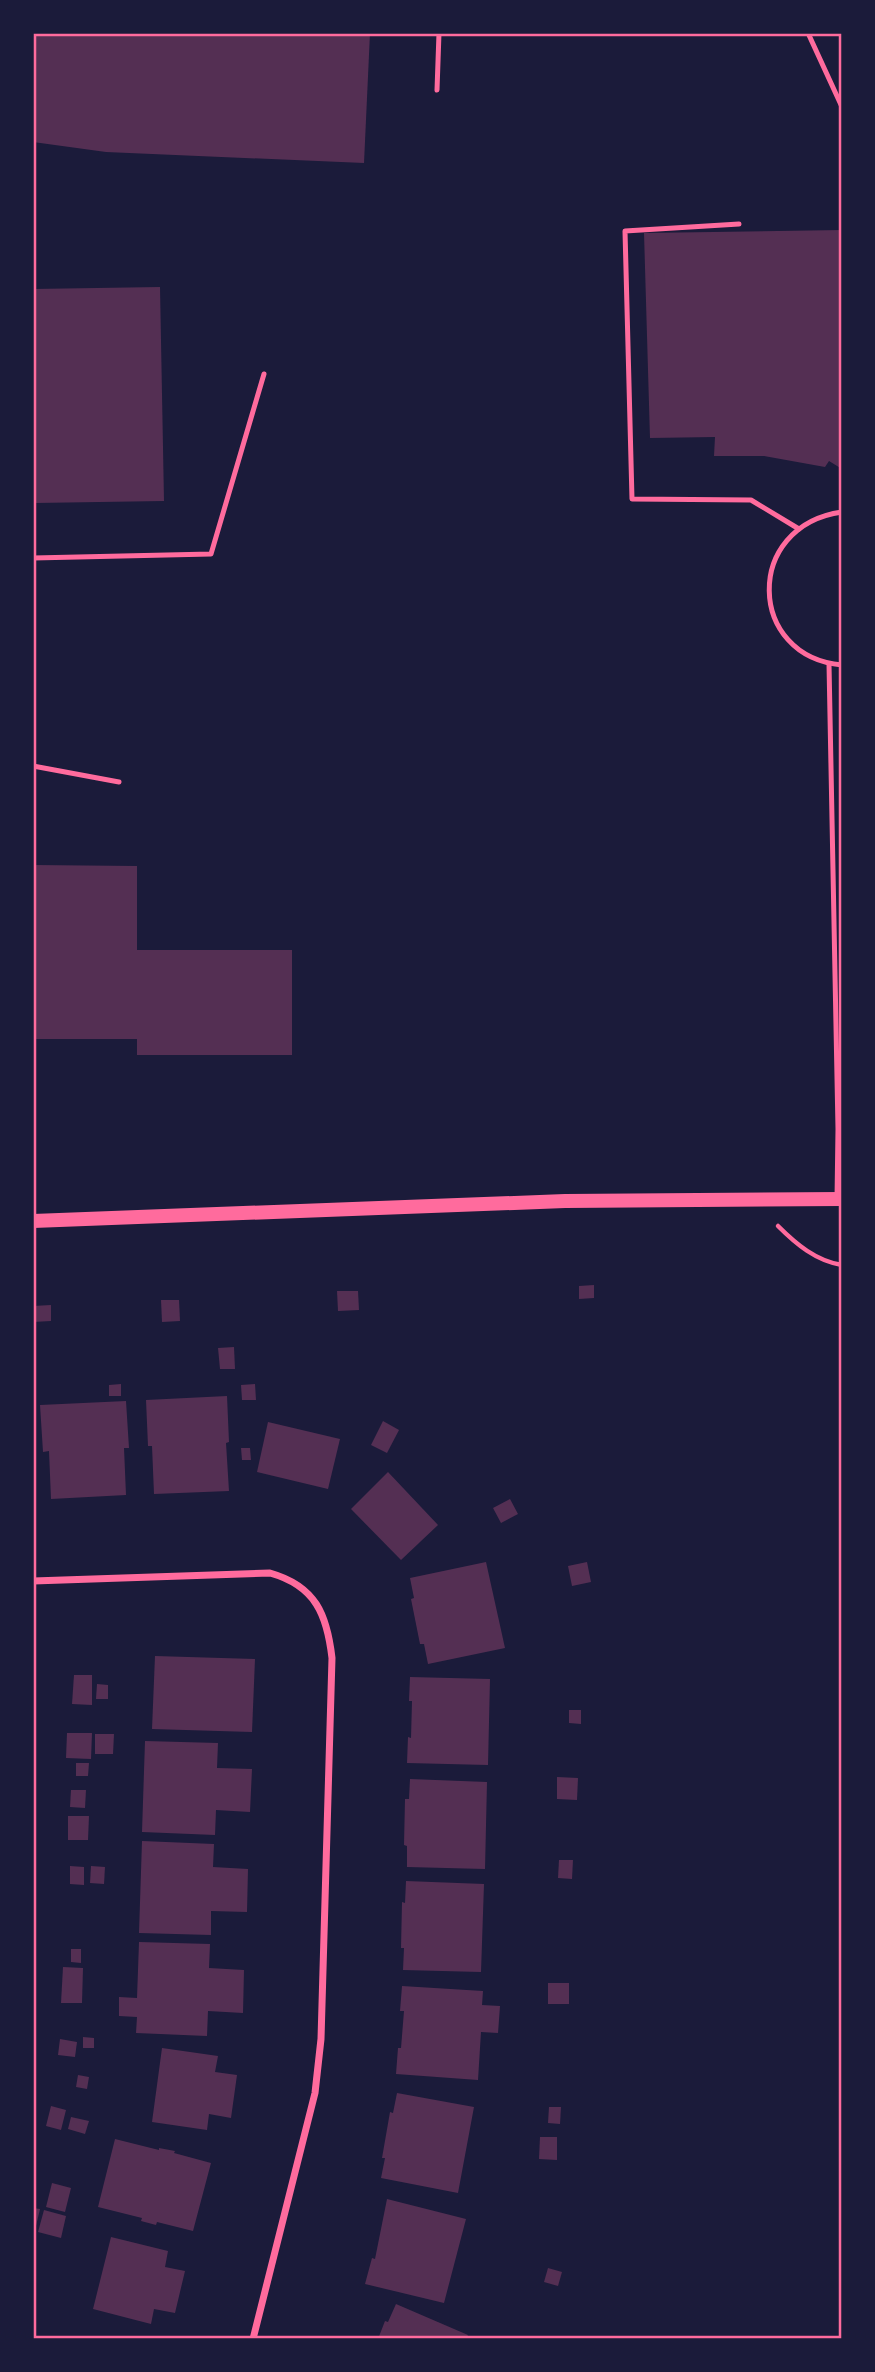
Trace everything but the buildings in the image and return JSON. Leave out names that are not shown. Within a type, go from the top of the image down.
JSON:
[{"type":"main road","points":[[33,1221],[565,1201],[839,1199]]},
{"type":"street","points":[[33,1581],[270,1573],[288,1579],[303,1591],[318,1605],[328,1627],[332,1658],[321,2039],[312,2106],[253,2339]]},
{"type":"lane","points":[[437,90],[439,33]]},
{"type":"lane","points":[[808,33],[842,107]]},
{"type":"lane","points":[[739,224],[625,231],[632,499],[751,500],[799,529]]},
{"type":"lane","points":[[33,558],[211,554],[264,374]]},
{"type":"lane","points":[[842,512],[824,515],[789,536],[770,571],[769,592],[772,612],[793,645],[810,657],[829,664],[842,665]]},
{"type":"lane","points":[[829,664],[839,1199]]},
{"type":"lane","points":[[33,766],[119,782]]},
{"type":"path","points":[[752,1199],[795,1243],[828,1263],[842,1265]]}]
